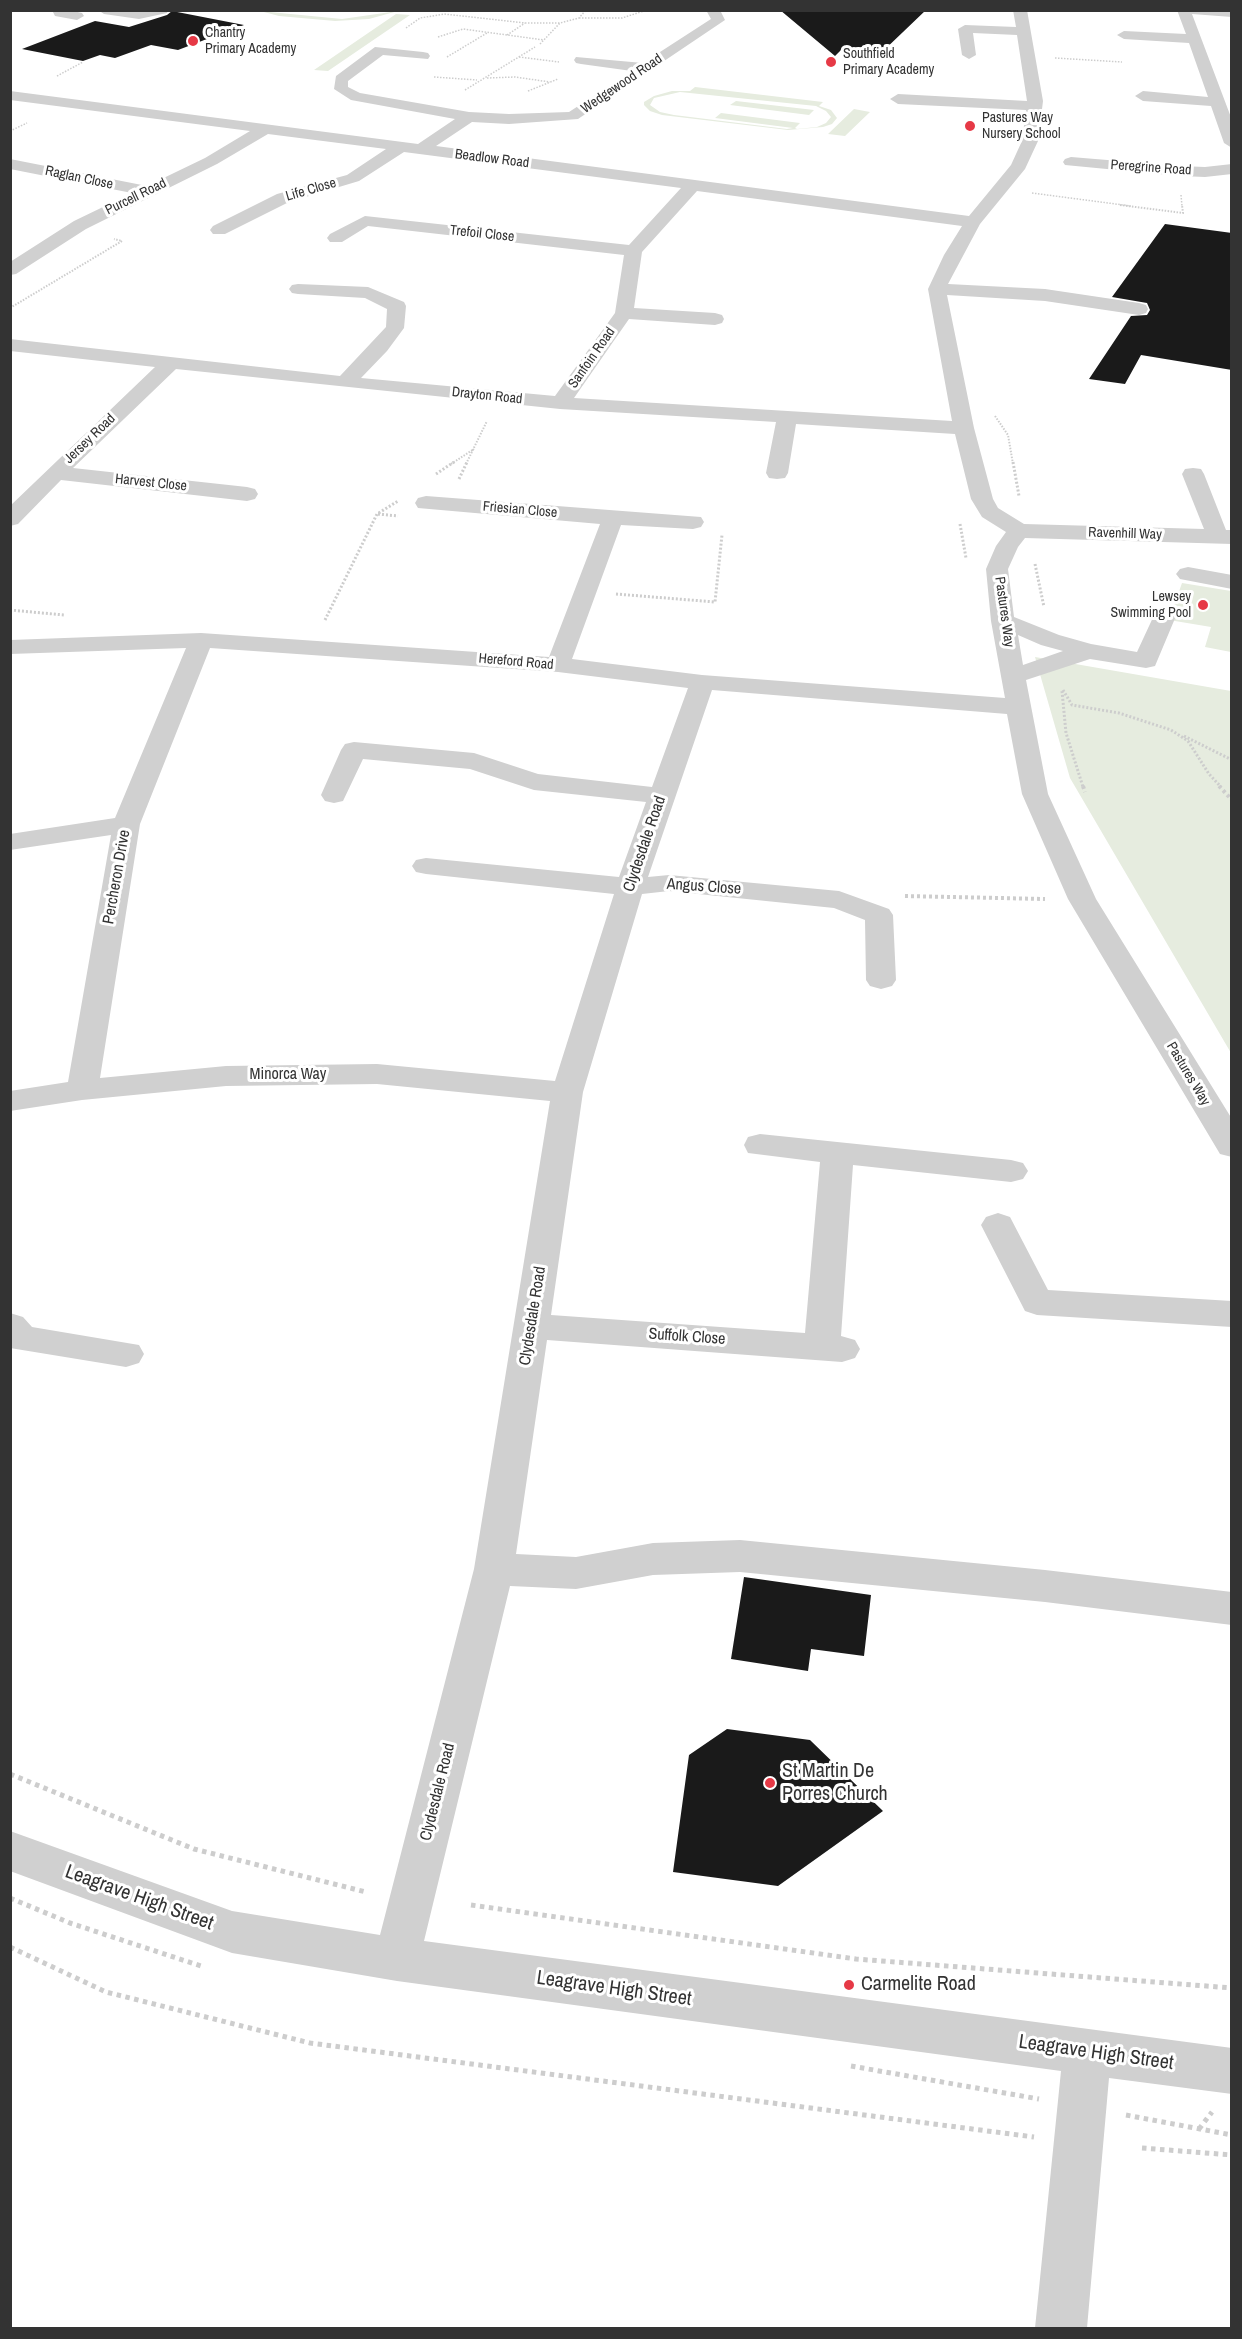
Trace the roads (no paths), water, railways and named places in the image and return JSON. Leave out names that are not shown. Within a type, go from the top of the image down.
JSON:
[{"type":"street","points":[[58,10],[60,13],[76,16]]},
{"type":"street","points":[[104,10],[130,15],[162,10]]},
{"type":"street","name":"Wedgewood Road","points":[[423,56],[380,50],[341,79],[341,88],[356,97],[469,117],[509,119],[573,117],[718,20],[713,10]]},
{"type":"street","points":[[1019,517],[990,512],[982,499],[964,428],[937,289],[973,222],[1019,166],[1030,141],[1035,106],[1020,10]]},
{"type":"street","points":[[1184,10],[1232,143]]},
{"type":"street","points":[[1190,10],[1232,12]]},
{"type":"street","points":[[969,55],[965,29],[1024,31]]},
{"type":"street","points":[[1124,35],[1193,39]]},
{"type":"street","points":[[581,60],[645,68]]},
{"type":"street","points":[[1205,69],[1223,69]]},
{"type":"street","name":"Beadlow Road","points":[[10,95],[973,222]]},
{"type":"street","points":[[1143,96],[1216,102]]},
{"type":"street","points":[[898,99],[1035,106]]},
{"type":"street","points":[[421,149],[469,117]]},
{"type":"street","name":"Purcell Road","points":[[10,270],[80,225],[210,161],[265,129]]},
{"type":"street","name":"Life Close","points":[[219,230],[283,198],[353,178],[401,147]]},
{"type":"street","name":"Peregrine Road","points":[[1071,162],[1180,171],[1232,169]]},
{"type":"street","name":"Raglan Close","points":[[10,164],[147,191]]},
{"type":"street","points":[[633,251],[693,185]]},
{"type":"street","name":"Trefoil Close","points":[[336,238],[365,221],[633,251]]},
{"type":"street","name":"Sanfoin Road","points":[[560,403],[624,313],[633,251]]},
{"type":"street","points":[[937,289],[1053,296],[1139,309]]},
{"type":"street","points":[[298,290],[368,293],[396,306],[394,328],[380,347],[345,382]]},
{"type":"street","name":"Sanfoin Road","points":[[624,313],[715,320]]},
{"type":"street","name":"Drayton Road","points":[[10,345],[560,403],[964,428]]},
{"type":"street","name":"Jersey Road","points":[[10,519],[172,362]]},
{"type":"street","points":[[777,473],[787,418]]},
{"type":"street","name":"Harvest Close","points":[[56,473],[247,494]]},
{"type":"street","points":[[1193,474],[1225,537]]},
{"type":"street","name":"Friesian Close","points":[[426,501],[614,518],[693,522]]},
{"type":"street","name":"Ravenhill Way","points":[[1019,517],[1225,537]]},
{"type":"street","name":"Pastures Way","points":[[1019,517],[997,569],[1003,621],[1035,794],[1082,899],[1232,1146]]},
{"type":"street","points":[[558,665],[614,518]]},
{"type":"street","points":[[1188,574],[1232,582]]},
{"type":"street","points":[[1003,621],[1050,640],[1088,651],[1146,661],[1164,616]]},
{"type":"street","name":"Hereford Road","points":[[10,647],[201,640],[558,665],[702,682],[1020,707]]},
{"type":"street","name":"Percheron Drive","points":[[82,1090],[126,824],[201,640]]},
{"type":"street","points":[[1014,676],[1088,651]]},
{"type":"street","name":"Clydesdale Road","points":[[397,1959],[494,1569],[567,1092],[630,886],[702,682]]},
{"type":"street","points":[[334,795],[354,750],[474,761],[534,782],[662,796]]},
{"type":"street","points":[[10,842],[126,824]]},
{"type":"street","name":"Angus Close","points":[[426,866],[630,886],[669,883],[839,900],[879,915],[881,980]]},
{"type":"street","name":"Minorca Way","points":[[10,1101],[82,1090],[226,1076],[376,1074],[567,1092]]},
{"type":"street","points":[[760,1145],[1011,1171]]},
{"type":"street","name":"Suffolk Close","points":[[531,1326],[832,1348],[837,1154]]},
{"type":"street","points":[[998,1225],[1037,1302],[1232,1314]]},
{"type":"street","points":[[10,1326],[22,1338],[126,1354]]},
{"type":"street","points":[[494,1569],[576,1573],[653,1559],[740,1556],[1046,1586],[1232,1609]]},
{"type":"street","name":"Leagrave High Street","points":[[10,1851],[232,1932],[397,1959],[1232,2071]]},
{"type":"street","points":[[1061,2328],[1087,2052]]},
{"type":"place","name":"Chantry Primary Academy","points":[[193,41]]},
{"type":"place","name":"Southfield Primary Academy","points":[[831,62]]},
{"type":"place","name":"Pastures Way Nursery School","points":[[970,126]]},
{"type":"place","name":"Lewsey Swimming Pool","points":[[1203,605]]},
{"type":"place","name":"St Martin De Porres Church","points":[[770,1783]]},
{"type":"place","name":"Carmelite Road","points":[[849,1985]]}]
